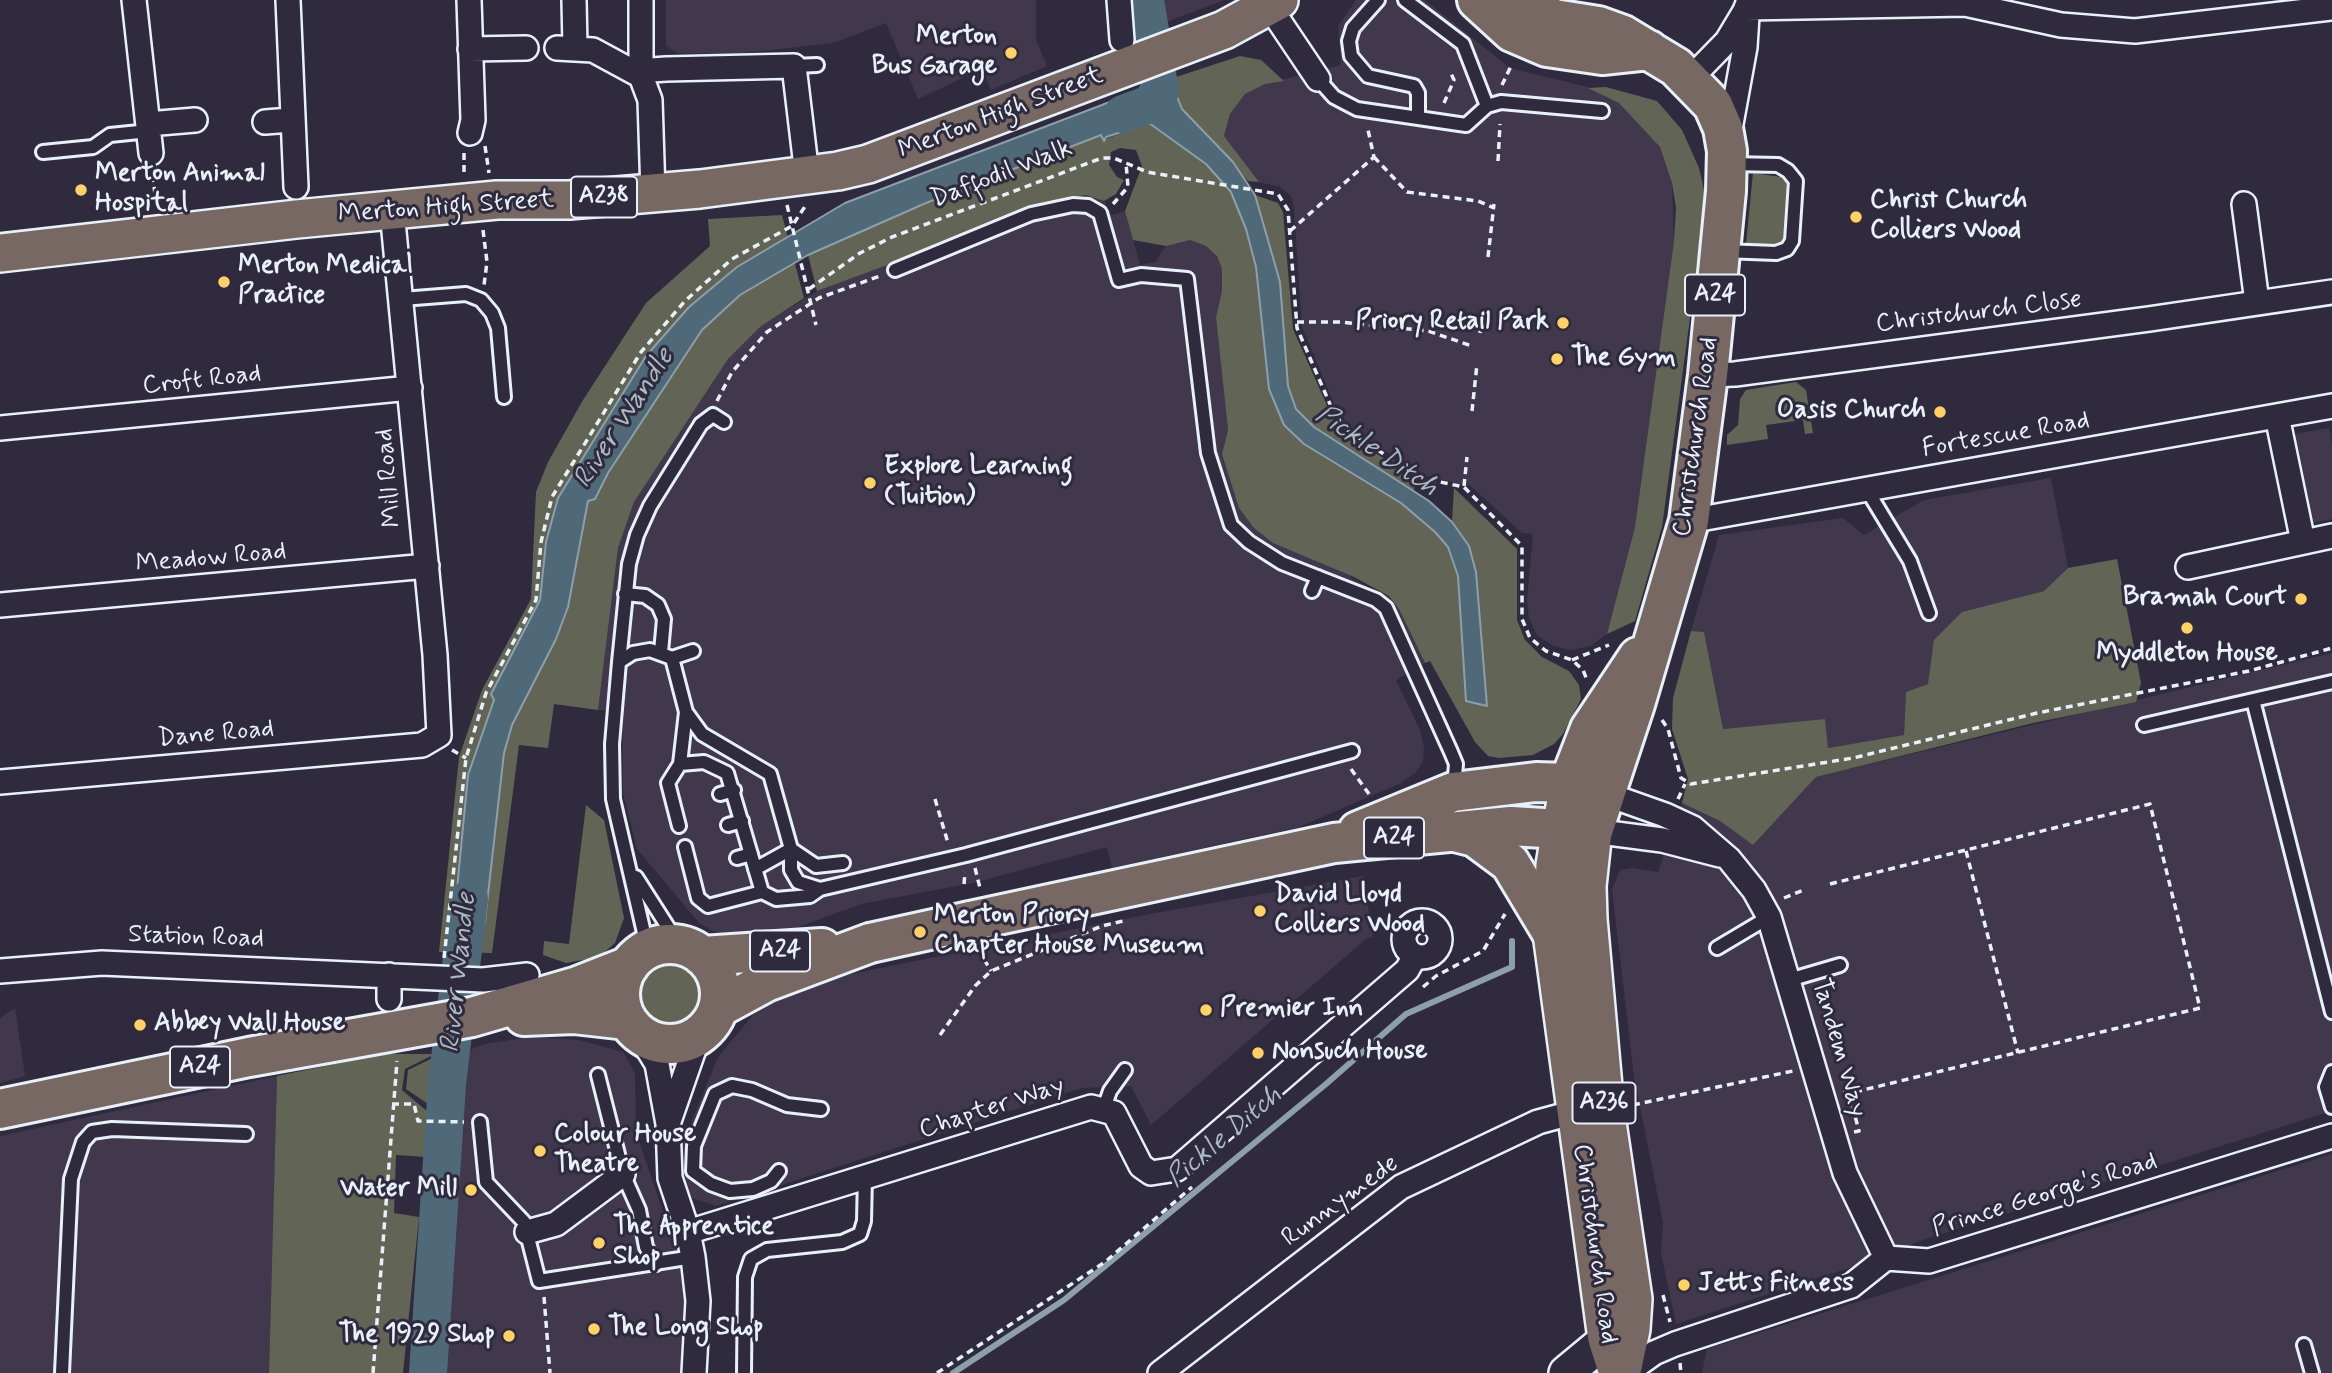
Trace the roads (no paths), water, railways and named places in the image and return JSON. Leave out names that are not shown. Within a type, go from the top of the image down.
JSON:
[{"type":"highway","points":[[1477,0],[1499,23],[1547,47],[1602,55],[1649,50]]},
{"type":"highway","points":[[1518,0],[1553,19],[1598,26],[1623,34],[1649,50]]},
{"type":"highway","name":"A24","points":[[1649,50],[1690,79]]},
{"type":"highway","name":"Christchurch Road","points":[[1576,829],[1586,788],[1590,729],[1653,636],[1689,521],[1708,375],[1727,158],[1723,128],[1713,105],[1690,79]]},
{"type":"highway","name":"A24","points":[[1334,843],[1395,814],[1453,792],[1536,782],[1586,788]]},
{"type":"highway","points":[[1453,792],[1441,821],[1433,830],[1437,834],[1475,837],[1510,863],[1519,873],[1552,933]]},
{"type":"highway","name":"A24","points":[[0,1110],[249,1057],[410,1039],[472,1017],[578,986],[665,954],[864,944],[972,932],[1334,843],[1511,826],[1576,829]]},
{"type":"highway","name":"A24","points":[[472,1017],[573,1014],[633,1027],[652,1041],[668,1044],[685,1042],[709,1021],[766,982],[864,944]]},
{"type":"highway","points":[[633,1027],[620,991],[665,954]]},
{"type":"highway","name":"A24","points":[[665,954],[718,980],[709,1021]]},
{"type":"main road","name":"Merton High Street","points":[[0,253],[497,200],[569,200],[653,193],[858,167],[1129,52],[1175,48],[1224,30],[1274,3]]},
{"type":"main road","name":"Christchurch Road","points":[[1576,829],[1552,933],[1607,1339],[1622,1373]]},
{"type":"main road","name":"Christchurch Road","points":[[1576,829],[1587,886],[1609,1150],[1633,1298],[1631,1329],[1622,1373]]},
{"type":"street","points":[[134,0],[149,136],[195,120]]},
{"type":"street","points":[[288,0],[291,120],[296,187]]},
{"type":"street","points":[[469,0],[471,122]]},
{"type":"street","points":[[574,0],[566,47],[593,50],[641,76]]},
{"type":"street","points":[[641,0],[641,76],[650,100],[653,193]]},
{"type":"street","points":[[1119,0],[1129,52]]},
{"type":"street","points":[[1274,3],[1318,79]]},
{"type":"street","points":[[1690,79],[1727,41],[1747,4],[1965,4],[2061,25],[2135,31],[2332,8]]},
{"type":"street","name":"Christchurch Road","points":[[1727,158],[1745,47],[1747,4]]},
{"type":"street","points":[[470,49],[526,48]]},
{"type":"street","points":[[641,76],[652,70],[666,69],[795,77],[805,158]]},
{"type":"street","points":[[265,122],[291,120]]},
{"type":"street","points":[[2244,204],[2257,302]]},
{"type":"street","name":"Mill Road","points":[[392,211],[442,744]]},
{"type":"street","name":"Christchurch Close","points":[[1708,375],[1735,374],[2149,320],[2332,292]]},
{"type":"street","name":"Croft Road","points":[[0,428],[410,388]]},
{"type":"street","name":"Fortescue Road","points":[[1689,521],[2332,406]]},
{"type":"street","points":[[2277,416],[2303,542]]},
{"type":"street","points":[[2188,567],[2332,536]]},
{"type":"street","name":"Meadow Road","points":[[0,605],[427,566]]},
{"type":"street","name":"Dane Road","points":[[0,782],[442,744]]},
{"type":"street","name":"Tandem Way","points":[[1586,788],[1665,815],[1693,828],[1729,859],[1754,890],[1775,908],[1789,980],[1845,1173],[1886,1258]]},
{"type":"street","points":[[1576,829],[1696,847],[1729,859]]},
{"type":"street","name":"Chapter Way","points":[[688,1232],[1091,1107],[1104,1108],[1114,1113],[1141,1166],[1151,1172],[1177,1169],[1407,970],[1415,956]]},
{"type":"street","name":"Station Road","points":[[0,971],[102,963],[389,975],[443,967],[483,980],[527,975]]},
{"type":"street","points":[[389,975],[389,999]]},
{"type":"street","points":[[668,1124],[709,1021]]},
{"type":"street","points":[[633,1027],[657,1064],[668,1124],[670,1178],[688,1232],[693,1257],[698,1301],[694,1373]]},
{"type":"street","name":"Runnymede","points":[[1160,1373],[1401,1186],[1538,1122],[1575,1112]]},
{"type":"street","name":"Prince George's Road","points":[[1886,1258],[1929,1261],[2332,1136]]},
{"type":"street","points":[[527,1232],[556,1224],[623,1174]]},
{"type":"street","points":[[1622,1373],[1654,1353],[1682,1342],[1852,1286],[1886,1258]]},
{"type":"street","points":[[1566,1373],[1607,1339]]},
{"type":"lane","points":[[1378,0],[1353,28],[1349,41],[1351,56],[1367,76],[1414,86],[1418,93],[1418,118]]},
{"type":"lane","points":[[1405,0],[1463,44],[1487,106]]},
{"type":"lane","points":[[795,77],[817,65]]},
{"type":"lane","points":[[1318,79],[1345,105],[1371,112],[1466,125],[1487,106],[1501,102],[1602,111]]},
{"type":"lane","points":[[43,152],[93,146],[110,135],[149,136]]},
{"type":"lane","points":[[1719,250],[1776,253],[1787,249],[1792,241],[1796,181],[1788,171],[1778,165],[1727,158]]},
{"type":"lane","points":[[895,270],[970,242],[1031,214],[1073,205],[1088,206],[1100,213],[1119,280],[1141,275],[1187,279],[1208,453],[1231,525],[1249,542],[1282,563],[1376,600],[1386,608],[1456,764],[1453,792]]},
{"type":"lane","points":[[402,299],[466,294],[481,300],[492,313],[498,328],[504,397]]},
{"type":"lane","points":[[665,954],[631,871],[619,835],[613,799],[612,744],[625,594],[637,535],[650,506],[701,424],[718,419]]},
{"type":"lane","points":[[1867,490],[1910,561],[1929,613]]},
{"type":"lane","points":[[1312,591],[1318,576]]},
{"type":"lane","points":[[625,594],[645,596],[658,606],[664,619],[667,655],[686,712],[702,734],[770,775],[791,849],[791,870],[798,881],[820,889]]},
{"type":"lane","points":[[619,662],[633,653],[667,655],[693,651]]},
{"type":"lane","points":[[2144,725],[2332,682]]},
{"type":"lane","points":[[2253,700],[2332,1012]]},
{"type":"lane","points":[[679,826],[668,783],[680,764],[686,712]]},
{"type":"lane","points":[[680,764],[704,762],[718,766],[727,773],[762,891],[776,899],[810,896],[820,889],[966,855],[1352,751]]},
{"type":"lane","points":[[720,794],[734,790]]},
{"type":"lane","points":[[728,825],[742,821]]},
{"type":"lane","points":[[685,848],[698,898],[708,906],[762,891]]},
{"type":"lane","points":[[791,849],[816,866],[843,863]]},
{"type":"lane","points":[[755,869],[791,849]]},
{"type":"lane","points":[[737,858],[751,854]]},
{"type":"lane","points":[[631,871],[665,954]]},
{"type":"lane","points":[[1717,948],[1775,908]]},
{"type":"lane","points":[[1789,980],[1840,965]]},
{"type":"lane","points":[[1104,1108],[1110,1091],[1125,1070]]},
{"type":"lane","points":[[2332,1072],[2326,1087],[2332,1107]]},
{"type":"lane","points":[[598,1075],[623,1174],[639,1210],[646,1247],[656,1264]]},
{"type":"lane","points":[[779,1171],[771,1181],[762,1185],[730,1191],[711,1184],[693,1171],[694,1146],[715,1094],[732,1086],[752,1090],[787,1105],[821,1109]]},
{"type":"lane","points":[[480,1122],[486,1182],[524,1222],[540,1281],[693,1257]]},
{"type":"lane","points":[[62,1373],[71,1179],[83,1142],[92,1132],[112,1129],[246,1133]]},
{"type":"lane","points":[[744,1373],[745,1278],[751,1259],[767,1250],[842,1242],[860,1234],[864,1220],[865,1177]]},
{"type":"lane","points":[[2304,1345],[2312,1373]]},
{"type":"water","points":[[1170,79],[1182,109],[1233,162],[1255,195],[1280,282],[1288,386],[1296,409],[1314,427],[1429,501],[1452,522],[1469,546],[1476,572],[1487,706],[1466,701],[1458,576],[1448,547],[1401,503],[1304,444],[1284,425],[1269,389],[1256,267],[1246,229],[1231,192],[1206,164],[1149,123],[1106,137],[1104,141],[1101,135],[926,203],[808,255],[740,295],[702,330],[608,473],[595,499],[588,501],[568,607],[556,639],[512,725],[504,753],[485,921],[475,952],[451,952],[468,775],[494,700],[491,694],[540,600],[546,542],[558,498],[646,356],[689,307],[737,267],[845,203]]},
{"type":"waterway","name":"River Wandle","points":[[1123,114],[1150,104],[1160,91],[1145,0]]},
{"type":"waterway","name":"River Wandle","points":[[428,1373],[447,1084],[469,899]]},
{"type":"waterway","name":"Pickle Ditch","points":[[953,1373],[1064,1300],[1326,1084],[1406,1014],[1512,967],[1512,941]]},
{"type":"place","name":"Merton Bus Garage","points":[[1011,53]]},
{"type":"place","name":"Merton Animal Hospital","points":[[81,190]]},
{"type":"place","name":"Christ Church Colliers Wood","points":[[1856,217]]},
{"type":"place","name":"Merton Medical Practice","points":[[224,282]]},
{"type":"place","name":"Priory Retail Park","points":[[1563,323]]},
{"type":"place","name":"The Gym","points":[[1557,359]]},
{"type":"place","name":"Oasis Church","points":[[1940,412]]},
{"type":"place","name":"Explore Learning (Tuition)","points":[[870,483]]},
{"type":"place","name":"Bramah Court","points":[[2301,599]]},
{"type":"place","name":"Myddleton House","points":[[2187,628]]},
{"type":"place","name":"David Lloyd Colliers Wood","points":[[1260,911]]},
{"type":"place","name":"Merton Priory Chapter House Museum","points":[[920,932]]},
{"type":"place","name":"Premier Inn","points":[[1206,1010]]},
{"type":"place","name":"Abbey Wall House","points":[[140,1025]]},
{"type":"place","name":"Nonsuch House","points":[[1258,1053]]},
{"type":"place","name":"Colour House Theatre","points":[[540,1151]]},
{"type":"place","name":"Water Mill","points":[[471,1190]]},
{"type":"place","name":"The Apprentice Shop","points":[[599,1243]]},
{"type":"place","name":"Jetts Fitness","points":[[1684,1285]]},
{"type":"place","name":"The Long Shop","points":[[594,1329]]},
{"type":"place","name":"The 1929 Shop","points":[[509,1336]]}]
